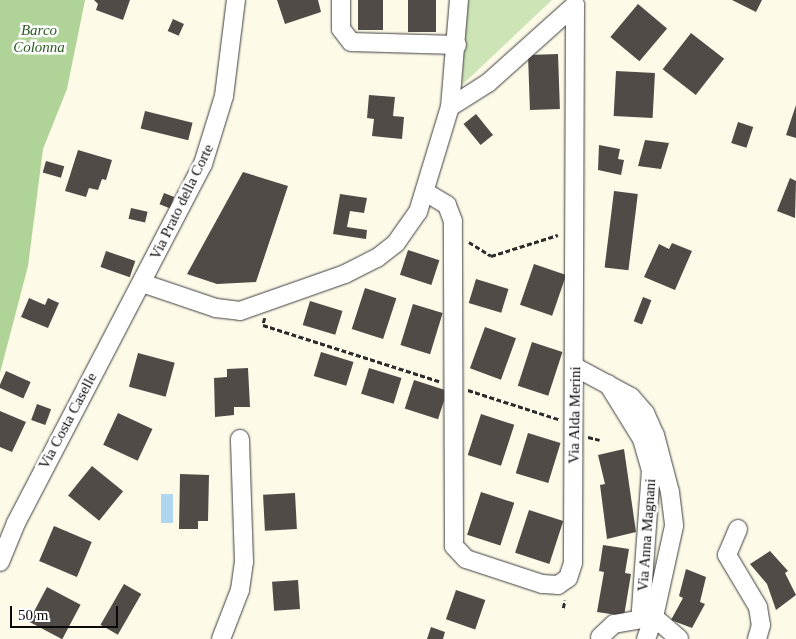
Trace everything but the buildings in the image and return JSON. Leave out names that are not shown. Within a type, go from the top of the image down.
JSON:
[{"type":"street","name":"Via Prato della Corte","points":[[142,283],[212,140],[227,80],[236,0]]},
{"type":"street","points":[[341,0],[341,29],[351,42],[457,45]]},
{"type":"street","points":[[142,283],[224,310],[246,310],[351,272],[385,253],[408,228],[425,192],[450,107],[457,45],[459,0]]},
{"type":"street","name":"Via Alda Merini","points":[[450,107],[488,83],[575,2]]},
{"type":"street","name":"Via Alda Merini","points":[[453,220],[451,527],[455,550],[466,559],[548,585],[561,584],[572,572],[575,425],[575,2]]},
{"type":"street","points":[[425,192],[447,205],[453,220]]},
{"type":"street","name":"Via Costa Caselle","points":[[0,562],[16,523],[142,283]]},
{"type":"street","points":[[575,367],[606,381],[631,397],[645,413],[659,449],[670,492],[673,534],[647,614],[646,639]]},
{"type":"street","name":"Via Anna Magnani","points":[[606,381],[642,439],[651,470],[647,614]]},
{"type":"street","points":[[222,639],[240,590],[244,562],[240,439]]},
{"type":"street","points":[[738,530],[727,555],[758,607],[761,625],[757,639]]},
{"type":"street","points":[[600,637],[614,624],[647,614]]},
{"type":"street","points":[[647,614],[679,639]]},
{"type":"path","points":[[453,220],[469,242],[491,256],[575,228]]},
{"type":"path","points":[[270,302],[263,325],[575,425]]},
{"type":"green space","name":"Barco Colonna","points":[[0,0],[85,0],[67,89],[43,149],[28,266],[0,373]]},
{"type":"green space","points":[[464,0],[552,0],[462,85]]},
{"type":"water","points":[[161,494],[173,494],[173,523],[161,523]]}]
